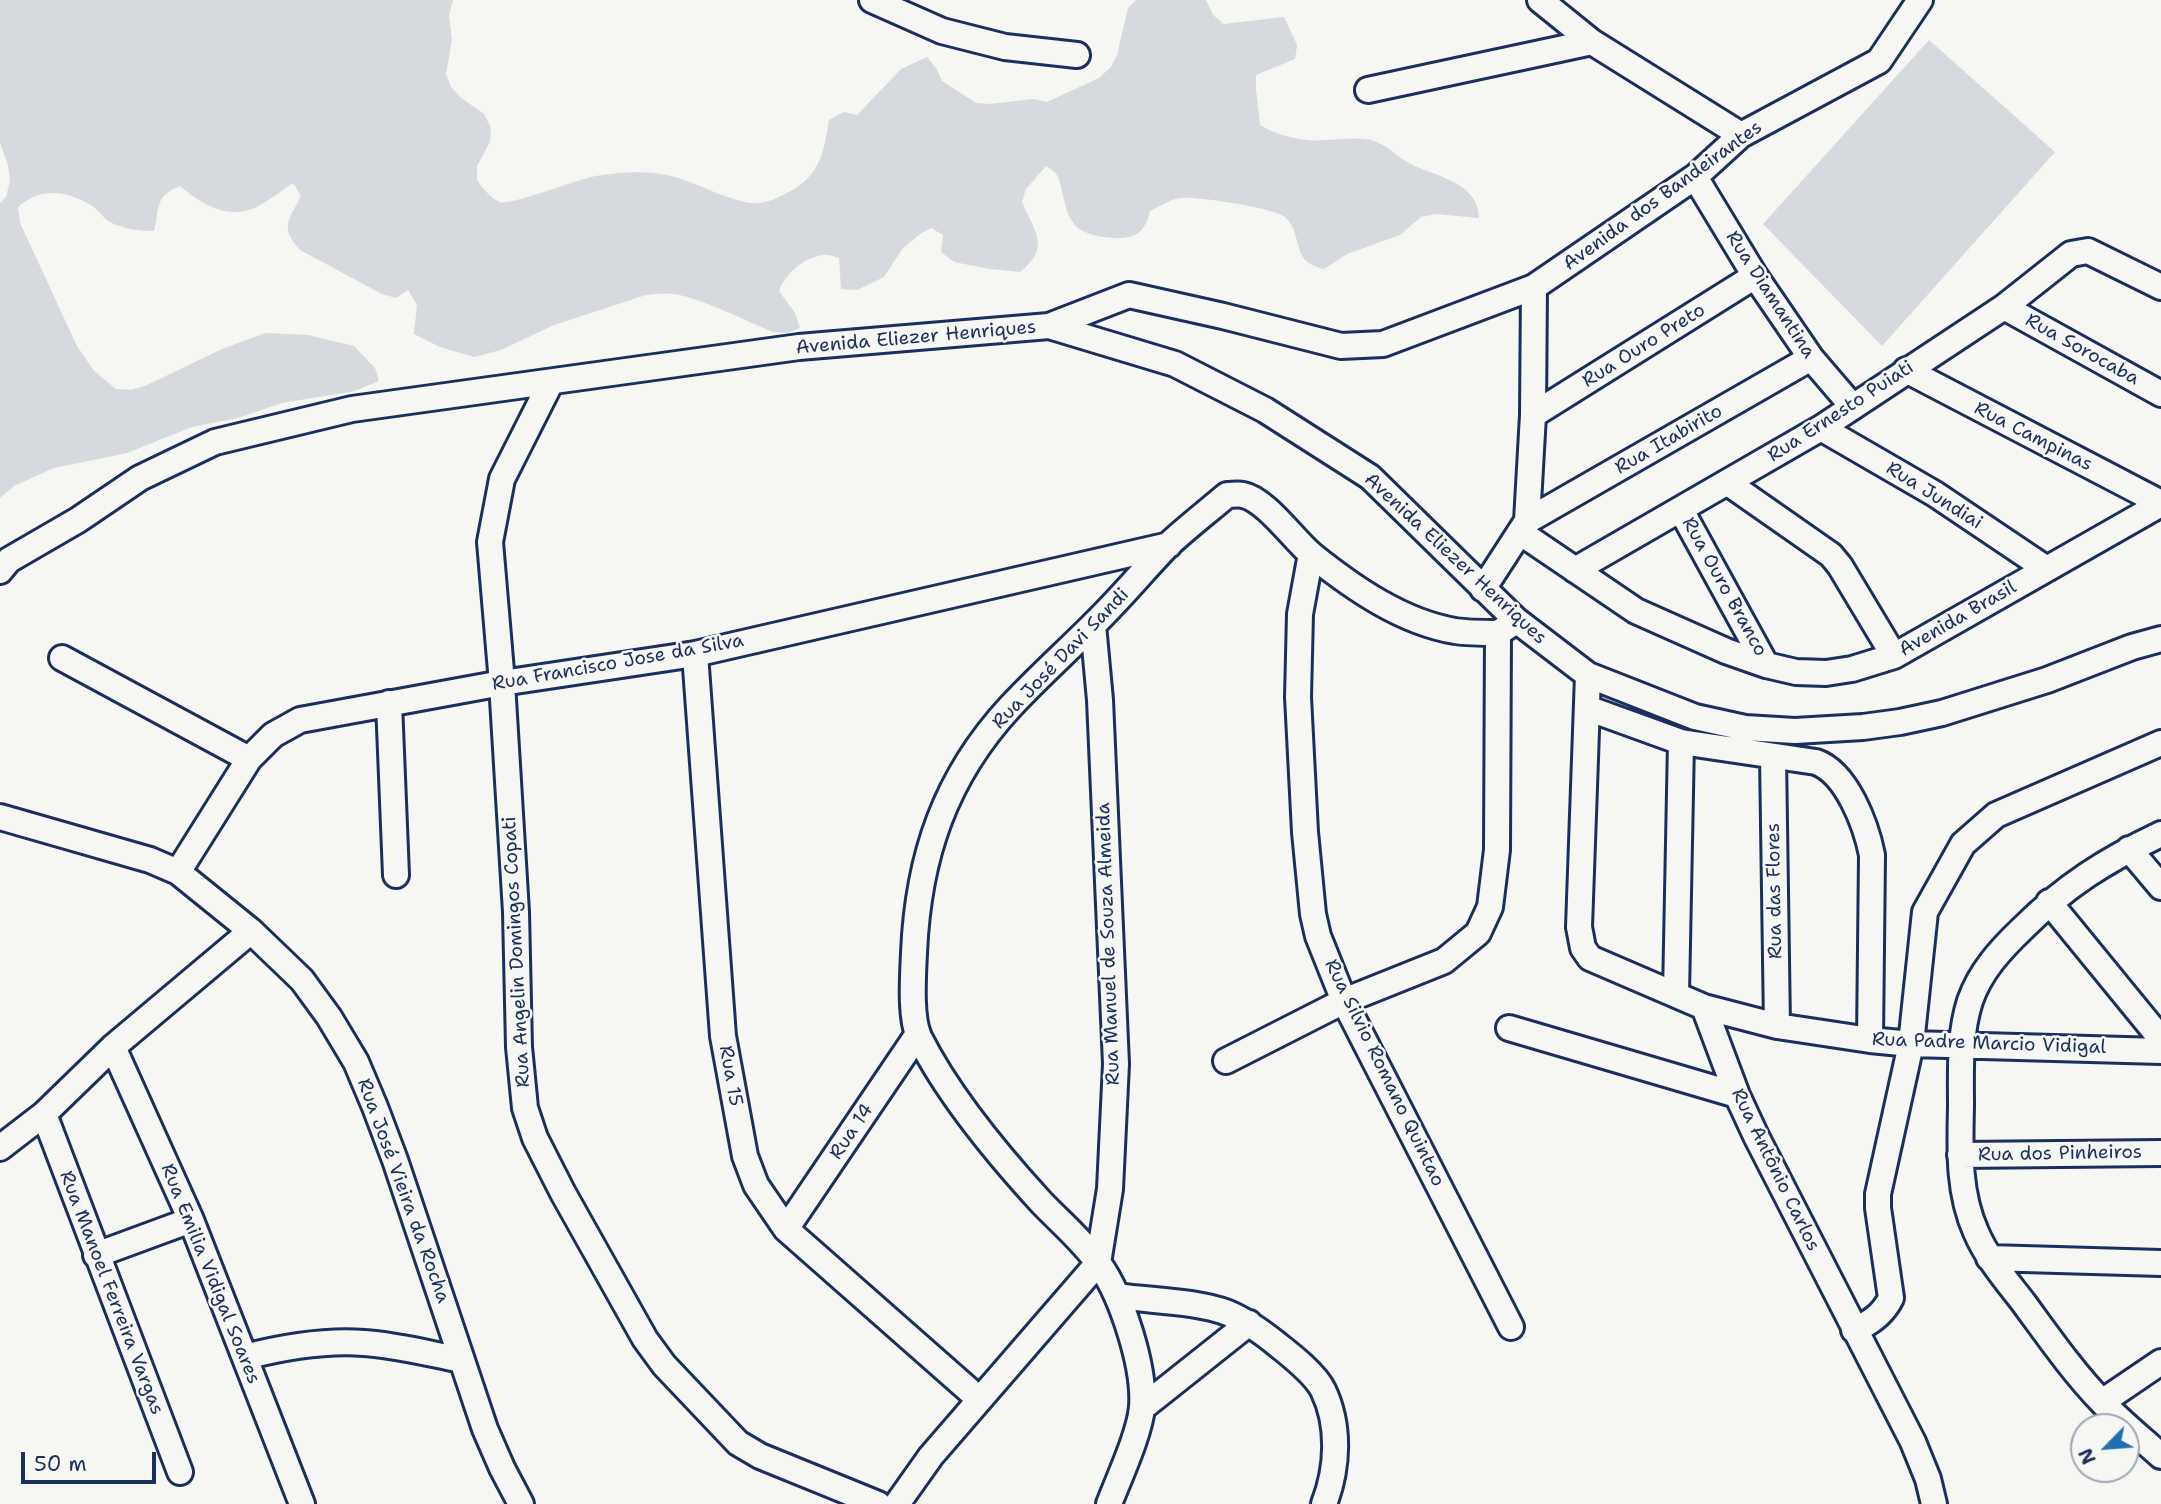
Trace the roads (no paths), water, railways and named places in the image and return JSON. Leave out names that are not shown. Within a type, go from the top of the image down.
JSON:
[{"type":"street","points":[[872,0],[942,31],[1005,47],[1077,55]]},
{"type":"street","points":[[1540,0],[1592,42],[1741,135]]},
{"type":"street","name":"Avenida dos Bandeirantes","points":[[1049,326],[1129,295],[1341,346],[1383,344],[1534,287],[1695,177],[1741,135],[1879,61],[1920,0]]},
{"type":"street","points":[[1368,90],[1592,42]]},
{"type":"street","name":"Rua Diamantina","points":[[1695,177],[1755,276],[1811,358],[1853,407]]},
{"type":"street","name":"Rua Ernesto Puiati","points":[[1575,569],[1821,428],[2004,307],[2071,254],[2088,251],[2161,287]]},
{"type":"street","name":"Rua Ouro Preto","points":[[1533,415],[1755,276]]},
{"type":"street","points":[[1483,589],[1524,527],[1533,415],[1534,287]]},
{"type":"street","name":"Rua Sorocaba","points":[[2004,307],[2161,394]]},
{"type":"street","name":"Avenida Eliezer Henriques","points":[[0,571],[9,560],[78,520],[140,478],[215,442],[352,410],[799,347],[1049,326],[1175,363],[1265,410],[1370,477],[1483,589],[1507,627],[1588,675],[1695,717],[1745,728],[1796,731],[1863,727],[1942,713],[2047,680],[2132,647],[2161,639]]},
{"type":"street","name":"Rua Itabirito","points":[[1524,527],[1811,358]]},
{"type":"street","name":"Rua Campinas","points":[[1906,370],[2161,504]]},
{"type":"street","name":"Rua Angelin Domingos Copati","points":[[551,382],[502,480],[490,542],[502,683],[516,912],[519,1047],[525,1108],[535,1138],[563,1193],[645,1339],[664,1365],[738,1443],[760,1456],[878,1504]]},
{"type":"street","name":"Rua Jundiai","points":[[1821,428],[1935,494],[2045,568]]},
{"type":"street","points":[[1728,483],[1831,555],[1894,656]]},
{"type":"street","name":"Rua José Davi Sandi","points":[[1142,1408],[1138,1361],[1118,1297],[1098,1263],[1040,1201],[979,1128],[955,1096],[918,1034],[912,992],[914,939],[926,860],[941,811],[956,780],[1010,707],[1169,545],[1227,495],[1246,495],[1266,508],[1311,554]]},
{"type":"street","name":"Avenida Brasil","points":[[1524,527],[1575,569],[1636,611],[1726,651],[1766,665],[1796,672],[1826,673],[1852,669],[1894,656],[2161,504]]},
{"type":"street","name":"Rua Ouro Branco","points":[[1681,510],[1766,665]]},
{"type":"street","name":"Rua Francisco Jose da Silva","points":[[178,872],[250,759],[273,734],[300,720],[502,683],[695,654],[1169,545]]},
{"type":"street","points":[[1226,1061],[1344,1001],[1444,961],[1478,933],[1490,907],[1497,850],[1507,627],[1457,632],[1413,618],[1373,598],[1311,554]]},
{"type":"street","name":"Rua Silvio Romano Quintao","points":[[1311,554],[1300,614],[1298,696],[1305,832],[1313,914],[1318,936],[1344,1001],[1511,1327]]},
{"type":"street","name":"Rua Manuel de Souza Almeida","points":[[1093,625],[1100,700],[1116,1064],[1110,1189],[1098,1263]]},
{"type":"street","name":"Rua 15","points":[[695,654],[723,1036],[745,1156],[756,1185],[786,1229],[979,1399]]},
{"type":"street","points":[[62,657],[250,759]]},
{"type":"street","points":[[1588,675],[1587,708],[1681,741],[1826,765],[1853,800],[1867,829],[1872,855],[1870,1040]]},
{"type":"street","points":[[389,703],[396,875]]},
{"type":"street","name":"Rua Padre Marcio Vidigal","points":[[1587,708],[1579,927],[1583,948],[1590,958],[1704,1007],[1777,1026],[1911,1044],[2161,1051]]},
{"type":"street","points":[[1676,994],[1681,741]]},
{"type":"street","points":[[1854,1330],[1878,1317],[1891,1298],[1878,1194],[1911,1044],[1925,912],[1930,900],[1963,844],[1996,815],[2161,743]]},
{"type":"street","name":"Rua das Flores","points":[[1773,757],[1777,1026]]},
{"type":"street","name":"Rua José Vieira da Rocha","points":[[0,817],[149,860],[178,872],[251,931],[302,980],[329,1017],[356,1062],[395,1160],[485,1429],[521,1504]]},
{"type":"street","points":[[2161,834],[2093,869],[2049,902],[1997,953],[1979,981],[1970,1003],[1962,1045],[1960,1155],[1962,1186],[1969,1215],[1989,1258],[2102,1402],[2161,1456]]},
{"type":"street","points":[[2129,849],[2161,887]]},
{"type":"street","points":[[2049,902],[2161,1039]]},
{"type":"street","points":[[0,1148],[44,1114],[113,1047],[251,931]]},
{"type":"street","name":"Rua Antônio Carlos","points":[[1704,1007],[1737,1095],[1913,1442],[1928,1479],[1934,1504]]},
{"type":"street","points":[[1509,1028],[1737,1095]]},
{"type":"street","name":"Rua 14","points":[[786,1229],[918,1034]]},
{"type":"street","name":"Rua Emilia Vidigal Soares","points":[[113,1047],[191,1220],[302,1504]]},
{"type":"street","name":"Rua Manoel Ferreira Vargas","points":[[44,1114],[180,1472]]},
{"type":"street","name":"Rua dos Pinheiros","points":[[1960,1155],[2161,1153]]},
{"type":"street","points":[[96,1255],[191,1220]]},
{"type":"street","points":[[1989,1258],[2161,1263]]},
{"type":"street","points":[[897,1504],[931,1456],[1098,1263]]},
{"type":"street","points":[[1118,1297],[1226,1312],[1250,1323],[1293,1357],[1322,1388],[1334,1418],[1335,1444],[1331,1485],[1324,1504]]},
{"type":"street","points":[[1109,1504],[1142,1408],[1250,1323]]},
{"type":"street","points":[[245,1357],[317,1343],[365,1343],[462,1360]]},
{"type":"street","points":[[2102,1402],[2161,1362]]}]
